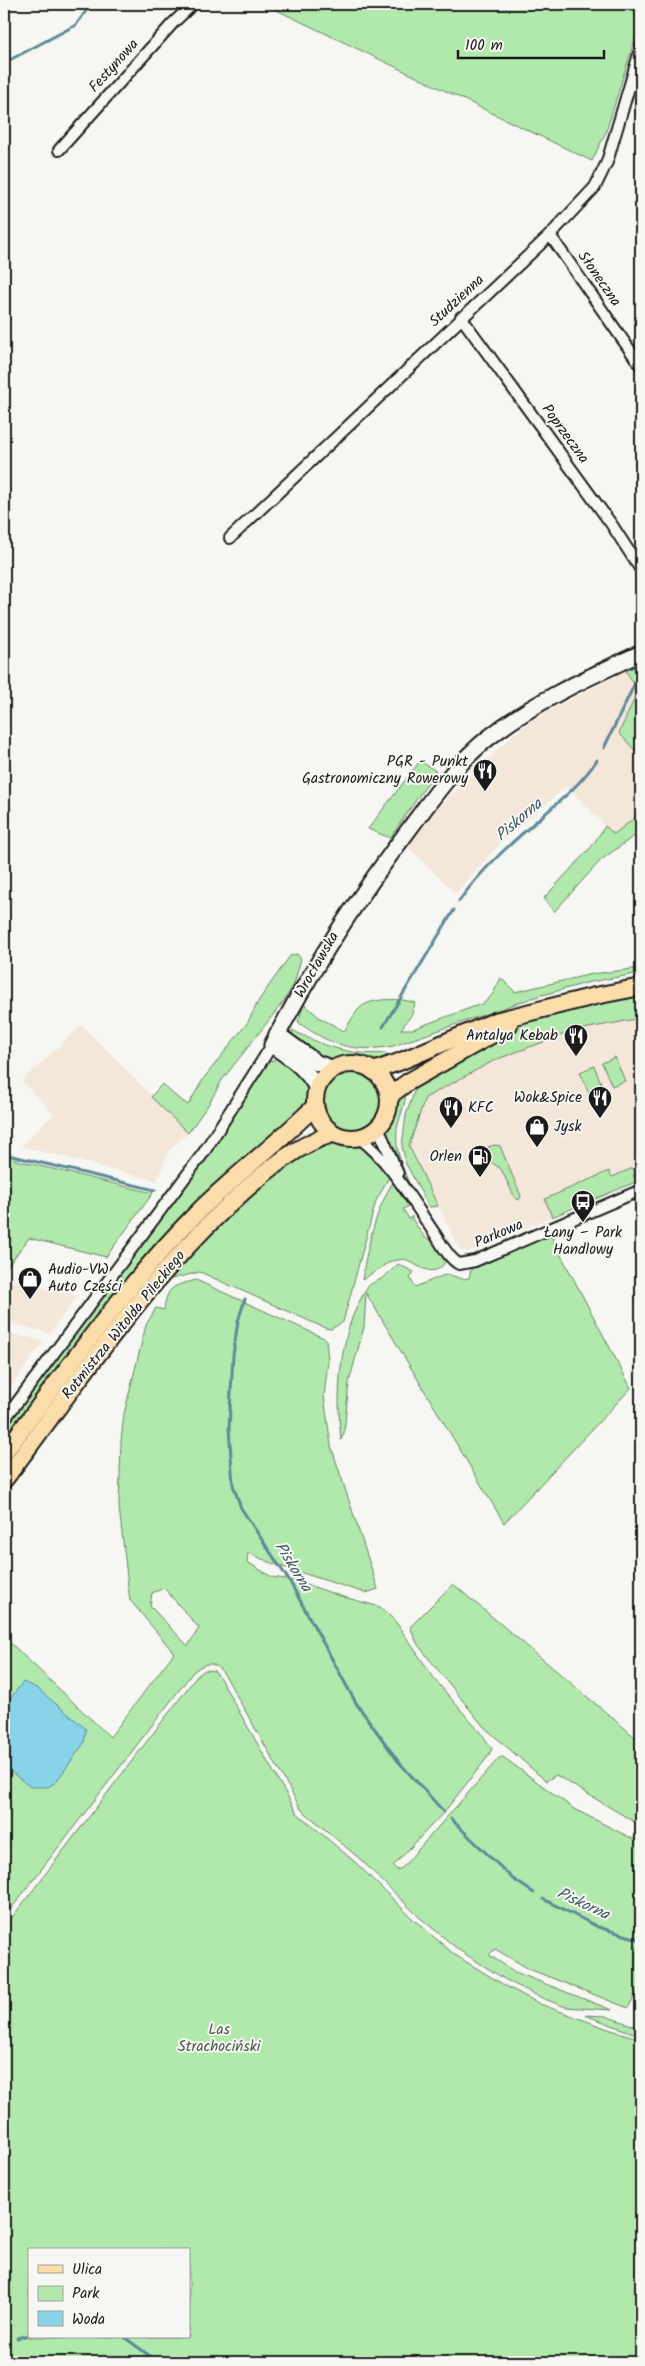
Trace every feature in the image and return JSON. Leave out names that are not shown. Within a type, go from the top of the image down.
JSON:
[{"type":"main road","name":"Wrocławska","points":[[275,1039],[319,959],[346,916],[418,818],[463,762],[484,741],[527,710],[641,652]]},
{"type":"main road","points":[[373,1071],[399,1062],[495,1021],[595,996],[641,987]]},
{"type":"main road","points":[[389,1100],[385,1084],[373,1071],[354,1064],[334,1069],[324,1077],[317,1089],[315,1106],[321,1122],[332,1134],[344,1138],[359,1138],[371,1133],[386,1116],[389,1100],[393,1093],[408,1082],[538,1010]]},
{"type":"main road","points":[[275,1039],[317,1063],[334,1069]]},
{"type":"main road","points":[[275,1039],[310,1077],[317,1089]]},
{"type":"main road","name":"Rotmistrza Witolda Pileckiego","points":[[4,1453],[118,1304],[168,1243],[235,1175],[315,1106]]},
{"type":"main road","name":"Rotmistrza Witolda Pileckiego","points":[[4,1480],[136,1305],[182,1251],[263,1175],[300,1149],[332,1134]]},
{"type":"street","name":"Festynowa","points":[[59,150],[173,23],[193,4]]},
{"type":"street","name":"Studzienna","points":[[230,538],[461,317],[550,235],[595,187],[603,170],[641,47]]},
{"type":"street","name":"Słoneczna","points":[[550,235],[641,366]]},
{"type":"street","name":"Poprzeczna","points":[[461,317],[612,525],[641,570]]},
{"type":"street","name":"Wrocławska","points":[[4,1420],[204,1152],[275,1039]]},
{"type":"street","points":[[378,1127],[402,1184]]},
{"type":"street","points":[[359,1138],[369,1145],[402,1184]]},
{"type":"street","name":"Parkowa","points":[[402,1184],[448,1252],[459,1264],[475,1260],[641,1190]]},
{"type":"shaded area","points":[[626,671],[638,691],[619,733],[641,757],[641,813],[613,834],[567,786],[505,838],[456,893],[406,845],[429,816],[515,733],[538,716]]},
{"type":"shaded area","points":[[641,1018],[641,1179],[468,1252],[460,1250],[409,1146],[424,1098],[495,1060],[573,1031]]},
{"type":"shaded area","points":[[82,1025],[188,1133],[169,1150],[157,1181],[21,1146],[54,1114],[22,1081]]},
{"type":"shaded area","points":[[4,1278],[78,1296],[50,1333],[4,1322]]},
{"type":"shaded area","points":[[4,1332],[44,1341],[4,1396]]},
{"type":"green space","points":[[264,4],[641,4],[641,19],[606,132],[592,161]]},
{"type":"green space","points":[[641,664],[641,757],[619,733],[638,691],[626,671]]},
{"type":"green space","points":[[420,761],[436,771],[390,838],[368,829]]},
{"type":"green space","points":[[641,813],[641,831],[601,860],[554,912],[544,898],[592,846],[605,826],[614,834]]},
{"type":"green space","points":[[297,954],[301,959],[294,984],[284,1001],[222,1080],[208,1105],[188,1133],[151,1097],[162,1084],[188,1105],[204,1078],[248,1022],[259,1000],[290,956]]},
{"type":"green space","points":[[641,968],[641,973],[590,982],[535,997],[393,1046],[354,1048],[342,1045],[331,1042],[298,1022],[304,1004],[320,1018],[344,1031],[364,1005],[375,1001],[396,1000],[415,1003],[412,1014],[401,1029],[413,1029],[484,1003],[492,995],[501,978],[515,992],[592,974]]},
{"type":"green space","points":[[641,992],[641,1018],[573,1031],[495,1060],[425,1098],[409,1146],[438,1206],[429,1207],[406,1164],[402,1146],[406,1115],[416,1087],[501,1033],[530,1019]]},
{"type":"green space","points":[[292,1030],[337,1049],[372,1054],[385,1053],[389,1060],[373,1064],[349,1059],[329,1063],[293,1037]]},
{"type":"green space","points":[[615,1057],[625,1081],[612,1086],[602,1063]]},
{"type":"green space","points":[[278,1058],[284,1058],[311,1088],[308,1106],[263,1147],[4,1444],[4,1427],[193,1175],[267,1063]]},
{"type":"green space","points":[[594,1066],[604,1090],[590,1096],[580,1072]]},
{"type":"green space","points":[[346,1072],[358,1072],[373,1080],[381,1095],[381,1107],[373,1122],[358,1130],[346,1130],[331,1122],[323,1107],[323,1095],[331,1080]]},
{"type":"green space","points":[[406,1093],[398,1124],[397,1141],[400,1158],[412,1190],[385,1135],[396,1099]]},
{"type":"green space","points":[[335,1141],[358,1144],[372,1153],[389,1177],[376,1201],[343,1322],[331,1329],[325,1328],[200,1272],[167,1280],[182,1259],[279,1168],[313,1147]]},
{"type":"green space","points":[[500,1146],[521,1196],[519,1200],[515,1198],[501,1169],[484,1157],[491,1154],[488,1147]]},
{"type":"green space","points":[[4,1154],[15,1157],[15,1160],[153,1193],[106,1257],[29,1238],[4,1271]]},
{"type":"green space","points":[[633,1168],[636,1174],[633,1175],[634,1177],[637,1176],[638,1181],[552,1217],[545,1199],[609,1171],[612,1177]]},
{"type":"green space","points":[[393,1182],[409,1206],[403,1209],[409,1219],[412,1216],[412,1219],[425,1238],[432,1239],[445,1262],[441,1267],[431,1271],[405,1259],[391,1261],[362,1280],[373,1229],[382,1204]]},
{"type":"green space","points":[[554,1231],[556,1236],[552,1238],[631,1388],[504,1523],[366,1293],[364,1327],[349,1382],[344,1433],[341,1440],[339,1402],[345,1341],[358,1303],[369,1286],[398,1264],[414,1272],[410,1278],[415,1287],[447,1274],[462,1279],[469,1278],[472,1267]]},
{"type":"green space","points":[[196,1280],[326,1339],[328,1361],[324,1396],[331,1446],[378,1589],[366,1593],[274,1564],[248,1553],[247,1562],[272,1577],[297,1581],[380,1607],[393,1618],[436,1681],[492,1749],[444,1812],[393,1866],[397,1870],[402,1868],[499,1758],[503,1757],[574,1809],[641,1843],[641,1985],[628,2008],[529,1969],[495,1949],[489,1955],[515,1972],[612,2010],[566,2007],[542,1998],[506,1980],[459,1950],[418,1916],[360,1859],[301,1809],[226,1677],[215,1665],[211,1664],[203,1665],[193,1672],[4,1918],[4,1637],[110,1737],[174,1653],[130,1600],[119,1507],[121,1441],[124,1414],[146,1325],[156,1308],[164,1310],[167,1296],[173,1288]],"holes":[[[164,1588],[199,1628],[188,1646],[150,1606],[152,1593]]]},
{"type":"green space","points":[[453,1584],[641,1742],[641,1826],[556,1775],[546,1781],[484,1727],[418,1645],[410,1627]]},
{"type":"green space","name":"Las Strachociński","points":[[205,1670],[215,1671],[297,1813],[356,1863],[414,1920],[455,1955],[504,1985],[540,2004],[641,2039],[641,2362],[4,2362],[4,1928],[197,1676]]},
{"type":"green space","points":[[585,2015],[605,2016],[641,2028],[641,2036]]},
{"type":"water","points":[[23,1682],[37,1688],[86,1729],[84,1743],[56,1782],[48,1787],[30,1787],[4,1766],[4,1706]]},
{"type":"waterway","points":[[4,63],[76,25],[91,4]]},
{"type":"waterway","name":"Piskorna","points":[[604,748],[636,681],[641,678]]},
{"type":"waterway","name":"Piskorna","points":[[459,901],[497,857],[571,791],[597,760]]},
{"type":"waterway","name":"Piskorna","points":[[383,1027],[454,910]]},
{"type":"waterway","points":[[4,1154],[155,1190]]},
{"type":"waterway","name":"Piskorna","points":[[245,1299],[238,1321],[233,1355],[229,1428],[233,1485],[241,1508],[290,1582],[356,1703],[398,1761],[444,1812]]},
{"type":"waterway","name":"Piskorna","points":[[451,1819],[513,1879],[534,1893]]},
{"type":"waterway","name":"Piskorna","points":[[543,1899],[598,1927],[641,1940]]},
{"type":"waterway","points":[[17,2338],[28,2335]]},
{"type":"waterway","points":[[125,2338],[158,2362]]},
{"type":"place","name":"PGR - Punkt Gastronomiczny Rowerowy","points":[[485,792]]},
{"type":"place","name":"Antalya Kebab","points":[[576,1057]]},
{"type":"place","name":"Wok&Spice","points":[[600,1119]]},
{"type":"place","name":"KFC","points":[[451,1129]]},
{"type":"place","name":"Jysk","points":[[537,1148]]},
{"type":"place","name":"Orlen","points":[[480,1178]]},
{"type":"place","name":"Łany – Park Handlowy","points":[[583,1223]]},
{"type":"place","name":"Audio-VW Auto Części","points":[[30,1300]]}]
